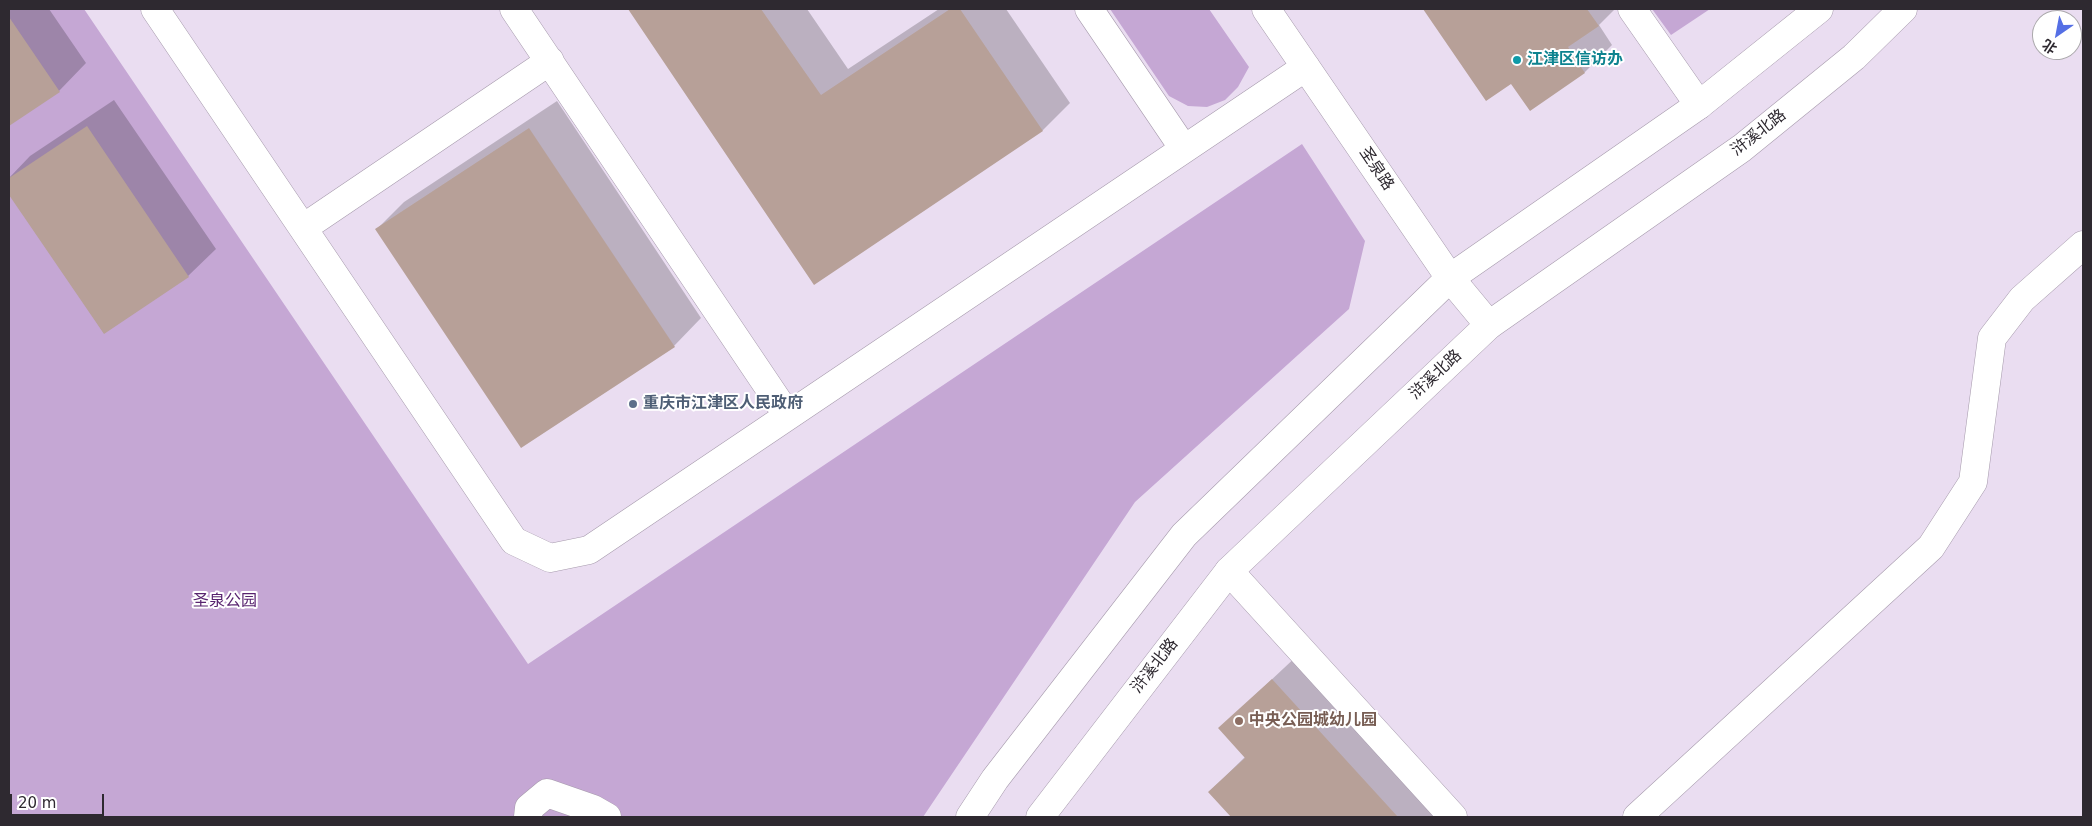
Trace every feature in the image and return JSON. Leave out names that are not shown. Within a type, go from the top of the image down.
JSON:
[{"type":"street","points":[[155,9],[514,541],[550,558],[589,550],[1306,67]]},
{"type":"street","points":[[514,9],[788,416]]},
{"type":"street","points":[[1089,9],[1184,150]]},
{"type":"street","name":"圣泉路","points":[[1266,9],[1450,278],[1489,325]]},
{"type":"street","points":[[1632,9],[1699,106]]},
{"type":"street","name":"浒溪北路","points":[[1040,817],[1229,571],[1489,325],[1742,148],[1854,57],[1903,9]]},
{"type":"street","points":[[970,817],[995,779],[1184,536],[1450,278],[1699,106],[1814,11]]},
{"type":"street","points":[[303,228],[550,62]]},
{"type":"street","points":[[1637,817],[1931,546],[1973,482],[1992,338],[2022,299],[2083,245]]},
{"type":"street","points":[[1229,571],[1453,817]]},
{"type":"street","points":[[528,817],[530,808],[547,793],[593,809],[607,817]]},
{"type":"green space","name":"圣泉公园","points":[[9,9],[84,9],[528,664],[1302,144],[1365,241],[1349,309],[1135,502],[923,817],[9,817]]},
{"type":"green space","points":[[1110,9],[1209,9],[1249,67],[1238,87],[1225,100],[1207,107],[1188,106],[1169,96]]},
{"type":"green space","points":[[1652,9],[1710,9],[1671,35]]},
{"type":"building","points":[[628,9],[761,9],[821,95],[950,9],[960,9],[1043,131],[814,285]]},
{"type":"building","name":"江津区信访办","points":[[1423,9],[1587,9],[1599,26],[1568,47],[1585,73],[1530,111],[1511,84],[1486,101]]},
{"type":"building","points":[[9,17],[60,92],[9,126]]},
{"type":"building","points":[[87,126],[189,277],[104,334],[9,195],[9,178]]},
{"type":"building","points":[[529,128],[675,347],[521,448],[375,229]]},
{"type":"building","points":[[1272,679],[1398,817],[1231,817],[1208,792],[1245,758],[1218,728]]},
{"type":"place","name":"江津区信访办","points":[[1517,60]]},
{"type":"place","name":"重庆市江津区人民政府","points":[[633,404]]},
{"type":"place","name":"中央公园城幼儿园","points":[[1239,721]]}]
